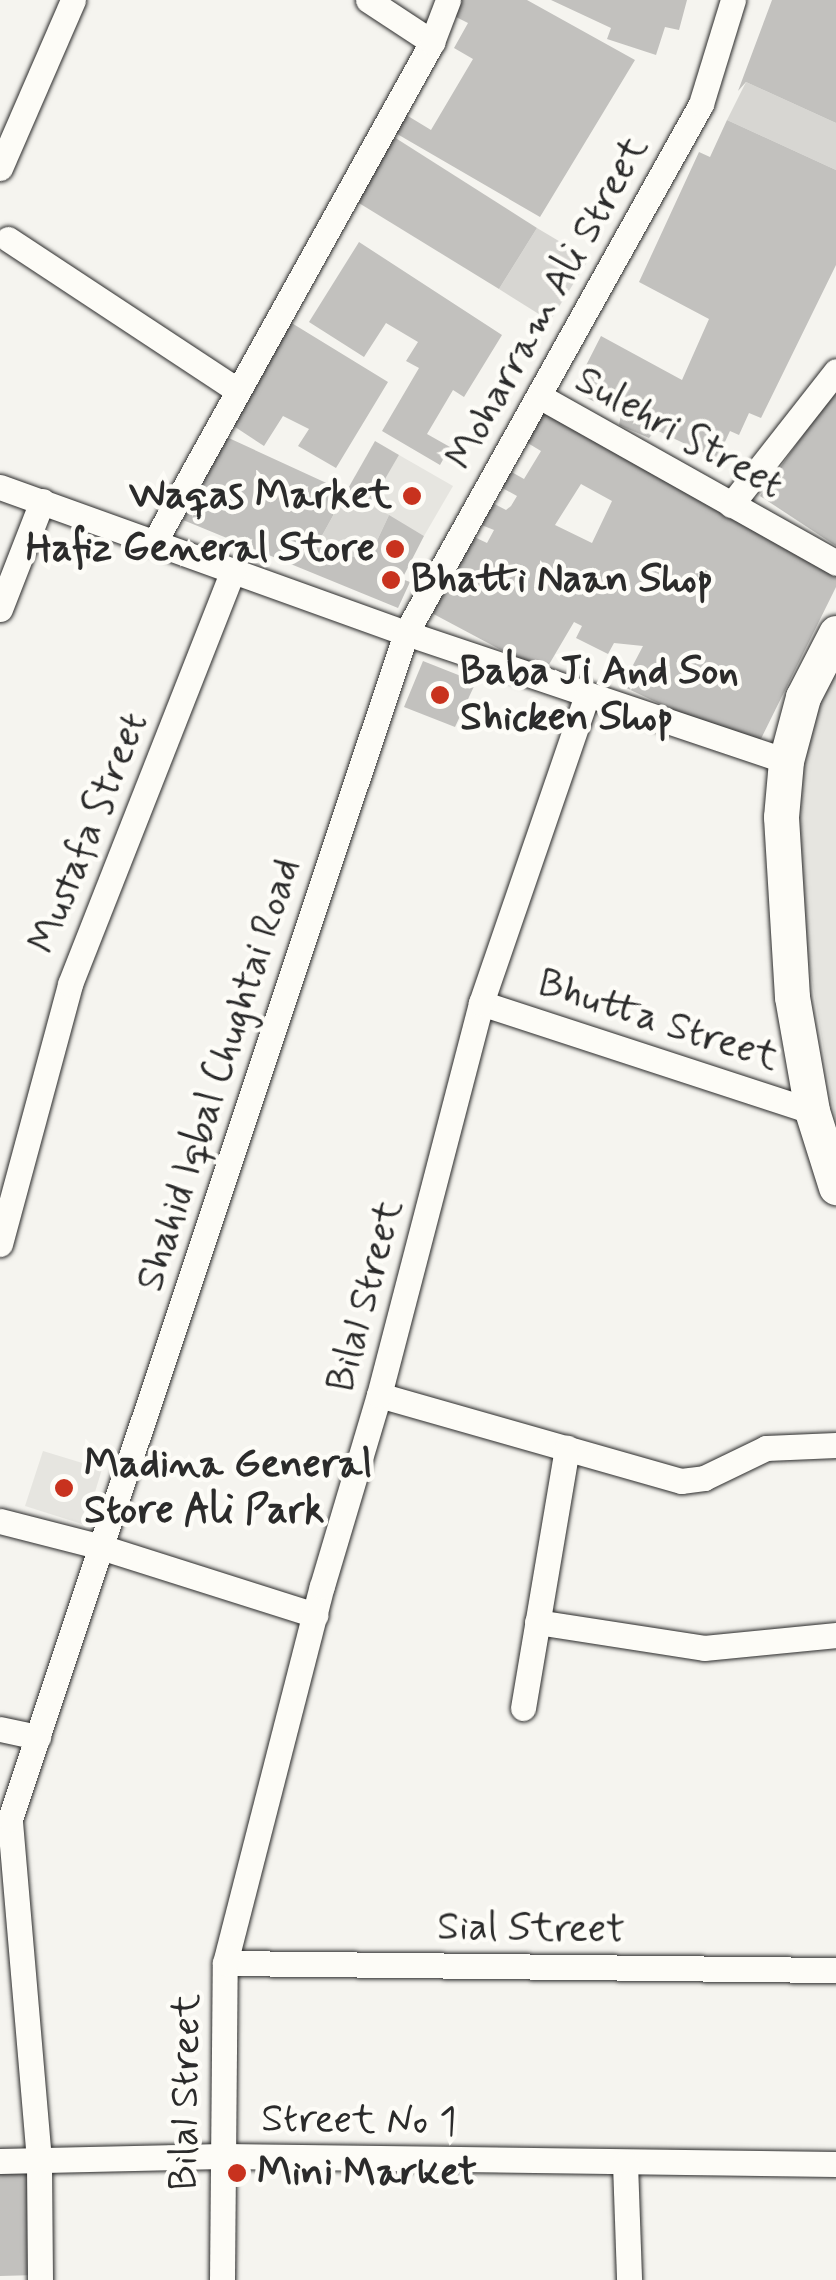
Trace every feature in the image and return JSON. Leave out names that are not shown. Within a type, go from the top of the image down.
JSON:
[{"type":"street","points":[[0,168],[72,0]]},
{"type":"street","points":[[368,0],[432,42]]},
{"type":"street","points":[[154,541],[432,42],[448,0]]},
{"type":"street","name":"Moharram Ali Street","points":[[406,633],[701,104],[733,0]]},
{"type":"street","points":[[8,238],[237,390]]},
{"type":"street","points":[[731,506],[836,371]]},
{"type":"street","name":"Sulehri Street","points":[[538,396],[836,563]]},
{"type":"street","points":[[0,487],[406,633],[786,761]]},
{"type":"street","points":[[0,609],[42,501]]},
{"type":"street","name":"Mustafa Street","points":[[0,1244],[70,984],[233,572]]},
{"type":"street","name":"Shahid Iqbal Chughtai Road","points":[[40,2280],[39,2160],[8,1927],[10,1819],[406,633]]},
{"type":"street","points":[[836,633],[803,697],[786,761],[781,817],[784,915],[812,1111],[836,1187]]},
{"type":"street","name":"Bilal Street","points":[[222,2280],[226,1962],[315,1615],[379,1395],[481,1003],[587,696]]},
{"type":"street","name":"Bhutta Street","points":[[481,1003],[812,1111]]},
{"type":"street","points":[[379,1395],[680,1482],[704,1478],[766,1448],[836,1445]]},
{"type":"street","points":[[523,1708],[567,1448]]},
{"type":"street","points":[[0,1521],[101,1547],[315,1615]]},
{"type":"street","points":[[537,1622],[704,1648],[836,1635]]},
{"type":"street","points":[[0,1729],[38,1737]]},
{"type":"street","name":"Sial Street","points":[[226,1962],[836,1970]]},
{"type":"street","name":"Street No 1","points":[[0,2161],[223,2156],[836,2164]]},
{"type":"street","points":[[625,2164],[629,2280]]},
{"type":"shaded area","points":[[746,82],[836,123],[836,170],[727,120]]},
{"type":"shaded area","points":[[537,228],[589,259],[550,321],[499,289]]},
{"type":"shaded area","name":"Waqas Market","points":[[399,455],[453,486],[424,536],[370,505]]},
{"type":"shaded area","points":[[346,492],[389,515],[367,562],[318,543]]},
{"type":"shaded area","points":[[836,660],[836,1124],[805,938],[796,764]]},
{"type":"shaded area","name":"Madina General Store Ali Park","points":[[43,1451],[102,1469],[85,1525],[25,1506]]},
{"type":"building","points":[[457,0],[527,0],[635,60],[540,217],[392,131],[403,113],[431,130],[473,59],[454,48],[468,23],[450,14]]},
{"type":"building","points":[[551,0],[687,0],[679,30],[665,27],[656,55],[607,39],[611,28]]},
{"type":"building","points":[[772,0],[836,0],[836,123],[746,82],[738,91]]},
{"type":"building","points":[[727,120],[836,170],[836,265],[761,418],[749,413],[739,435],[730,431],[717,459],[656,430],[649,438],[619,425],[621,415],[573,391],[601,336],[682,380],[709,319],[639,282],[699,152],[710,157]]},
{"type":"building","points":[[394,137],[537,228],[499,289],[354,200]]},
{"type":"building","points":[[359,242],[502,335],[464,397],[453,390],[427,434],[450,447],[440,465],[382,431],[419,368],[406,361],[418,342],[386,323],[364,357],[309,322]]},
{"type":"building","points":[[290,322],[388,382],[336,468],[298,446],[309,429],[283,416],[264,446],[229,423]]},
{"type":"building","points":[[836,388],[836,546],[760,496]]},
{"type":"building","points":[[539,409],[836,570],[836,587],[756,749],[622,686],[643,646],[614,643],[608,654],[576,638],[582,626],[574,622],[544,673],[426,610],[468,534],[487,543],[494,530],[474,522],[485,499],[506,510],[517,496],[497,485],[506,469],[524,479],[541,451],[521,439]],"holes":[[[581,484],[612,501],[592,543],[555,525]]]},
{"type":"building","points":[[220,434],[346,492],[318,543],[367,562],[389,515],[424,536],[402,579],[410,582],[398,608],[183,520]]},
{"type":"building","points":[[375,441],[399,455],[370,505],[346,492]]},
{"type":"building","name":"Baba Ji And Son Shicken Shop","points":[[423,661],[476,682],[455,727],[404,707]]},
{"type":"building","points":[[36,2162],[37,2275],[0,2276],[0,2163]]},
{"type":"place","name":"Waqas Market","points":[[412,496]]},
{"type":"place","name":"Hafiz General Store","points":[[395,549]]},
{"type":"place","name":"Bhatti Naan Shop","points":[[391,580]]},
{"type":"place","name":"Baba Ji And Son Shicken Shop","points":[[440,695]]},
{"type":"place","name":"Madina General Store Ali Park","points":[[64,1488]]},
{"type":"place","name":"Mini Market","points":[[237,2173]]}]
